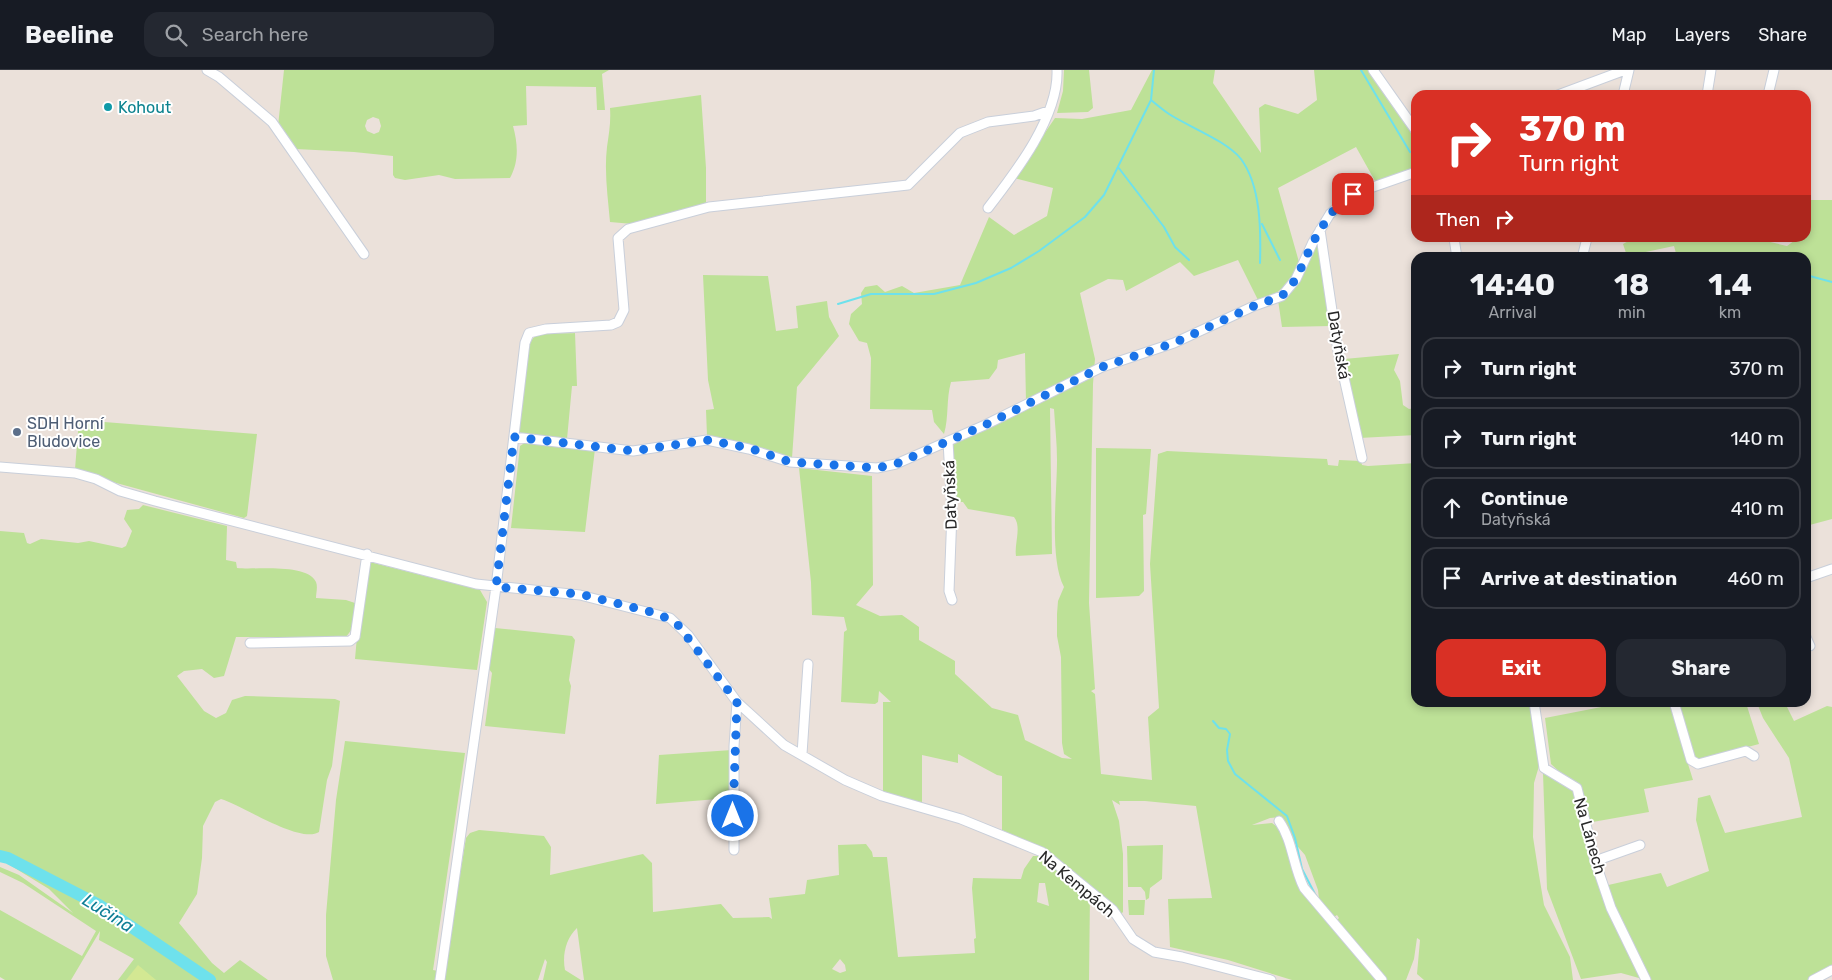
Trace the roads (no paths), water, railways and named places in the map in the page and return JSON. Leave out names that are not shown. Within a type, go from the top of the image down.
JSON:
[{"type":"street","points":[[207,70],[219,77],[272,122],[364,254]]},
{"type":"street","points":[[988,208],[1040,132],[1055,98],[1057,70]]},
{"type":"street","points":[[1373,70],[1411,125]]},
{"type":"street","points":[[1572,90],[1627,70],[1624,90]]},
{"type":"street","points":[[1708,90],[1711,70]]},
{"type":"street","points":[[1769,90],[1774,70]]},
{"type":"street","points":[[440,980],[496,587],[524,343],[529,333],[546,328],[611,325],[621,319],[624,310],[618,238],[628,229],[709,207],[908,185],[960,133],[988,122],[1034,116],[1048,111]]},
{"type":"street","name":"Datyňská","points":[[952,600],[950,591],[952,512],[948,441],[1102,367],[1174,343],[1254,306],[1282,296],[1296,279],[1330,214],[1353,194],[1411,174]]},
{"type":"street","name":"Datyňská","points":[[1320,230],[1338,351],[1362,458]]},
{"type":"street","points":[[514,437],[633,451],[707,440],[749,448],[790,462],[877,468],[896,464],[948,441]]},
{"type":"street","name":"Na Kempách","points":[[0,467],[75,473],[96,479],[120,491],[155,501],[469,582],[496,587],[580,594],[670,618],[688,636],[737,702],[776,740],[845,780],[882,796],[961,818],[1042,852],[1113,910],[1133,938],[1154,952],[1182,957],[1271,980]]},
{"type":"street","points":[[250,643],[350,641],[355,637],[366,554]]},
{"type":"street","points":[[1811,576],[1832,569]]},
{"type":"street","points":[[802,754],[808,664]]},
{"type":"street","points":[[734,850],[733,755],[737,702]]},
{"type":"street","name":"Na Lánech","points":[[1535,707],[1544,768],[1577,788],[1595,861],[1610,908],[1646,980]]},
{"type":"street","points":[[1675,707],[1691,760],[1698,764],[1746,751],[1754,756]]},
{"type":"street","points":[[1279,820],[1285,831],[1297,873],[1304,888],[1382,980]]},
{"type":"street","points":[[1595,861],[1640,845]]},
{"type":"street","points":[[1813,980],[1832,970]]},
{"type":"waterway","points":[[838,304],[871,294],[934,294],[976,283],[1011,268],[1039,251],[1085,217],[1104,195],[1151,100],[1154,70]]},
{"type":"waterway","points":[[1361,70],[1410,152]]},
{"type":"waterway","points":[[1151,100],[1177,119],[1227,146],[1241,159],[1248,170],[1256,195],[1260,223],[1260,263]]},
{"type":"waterway","points":[[1118,167],[1164,227],[1175,247],[1189,260]]},
{"type":"waterway","points":[[1262,224],[1280,260]]},
{"type":"waterway","points":[[1811,276],[1832,282]]},
{"type":"waterway","points":[[1213,721],[1219,728],[1226,729],[1230,734],[1227,750],[1228,761],[1235,774],[1287,816],[1295,838],[1302,869],[1317,898]]},
{"type":"waterway","name":"Lučina","points":[[0,856],[8,858],[99,905],[210,980]]},
{"type":"place","name":"Kohout","points":[[108,107]]},
{"type":"place","name":"SDH Horní Bludovice","points":[[17,432]]}]
